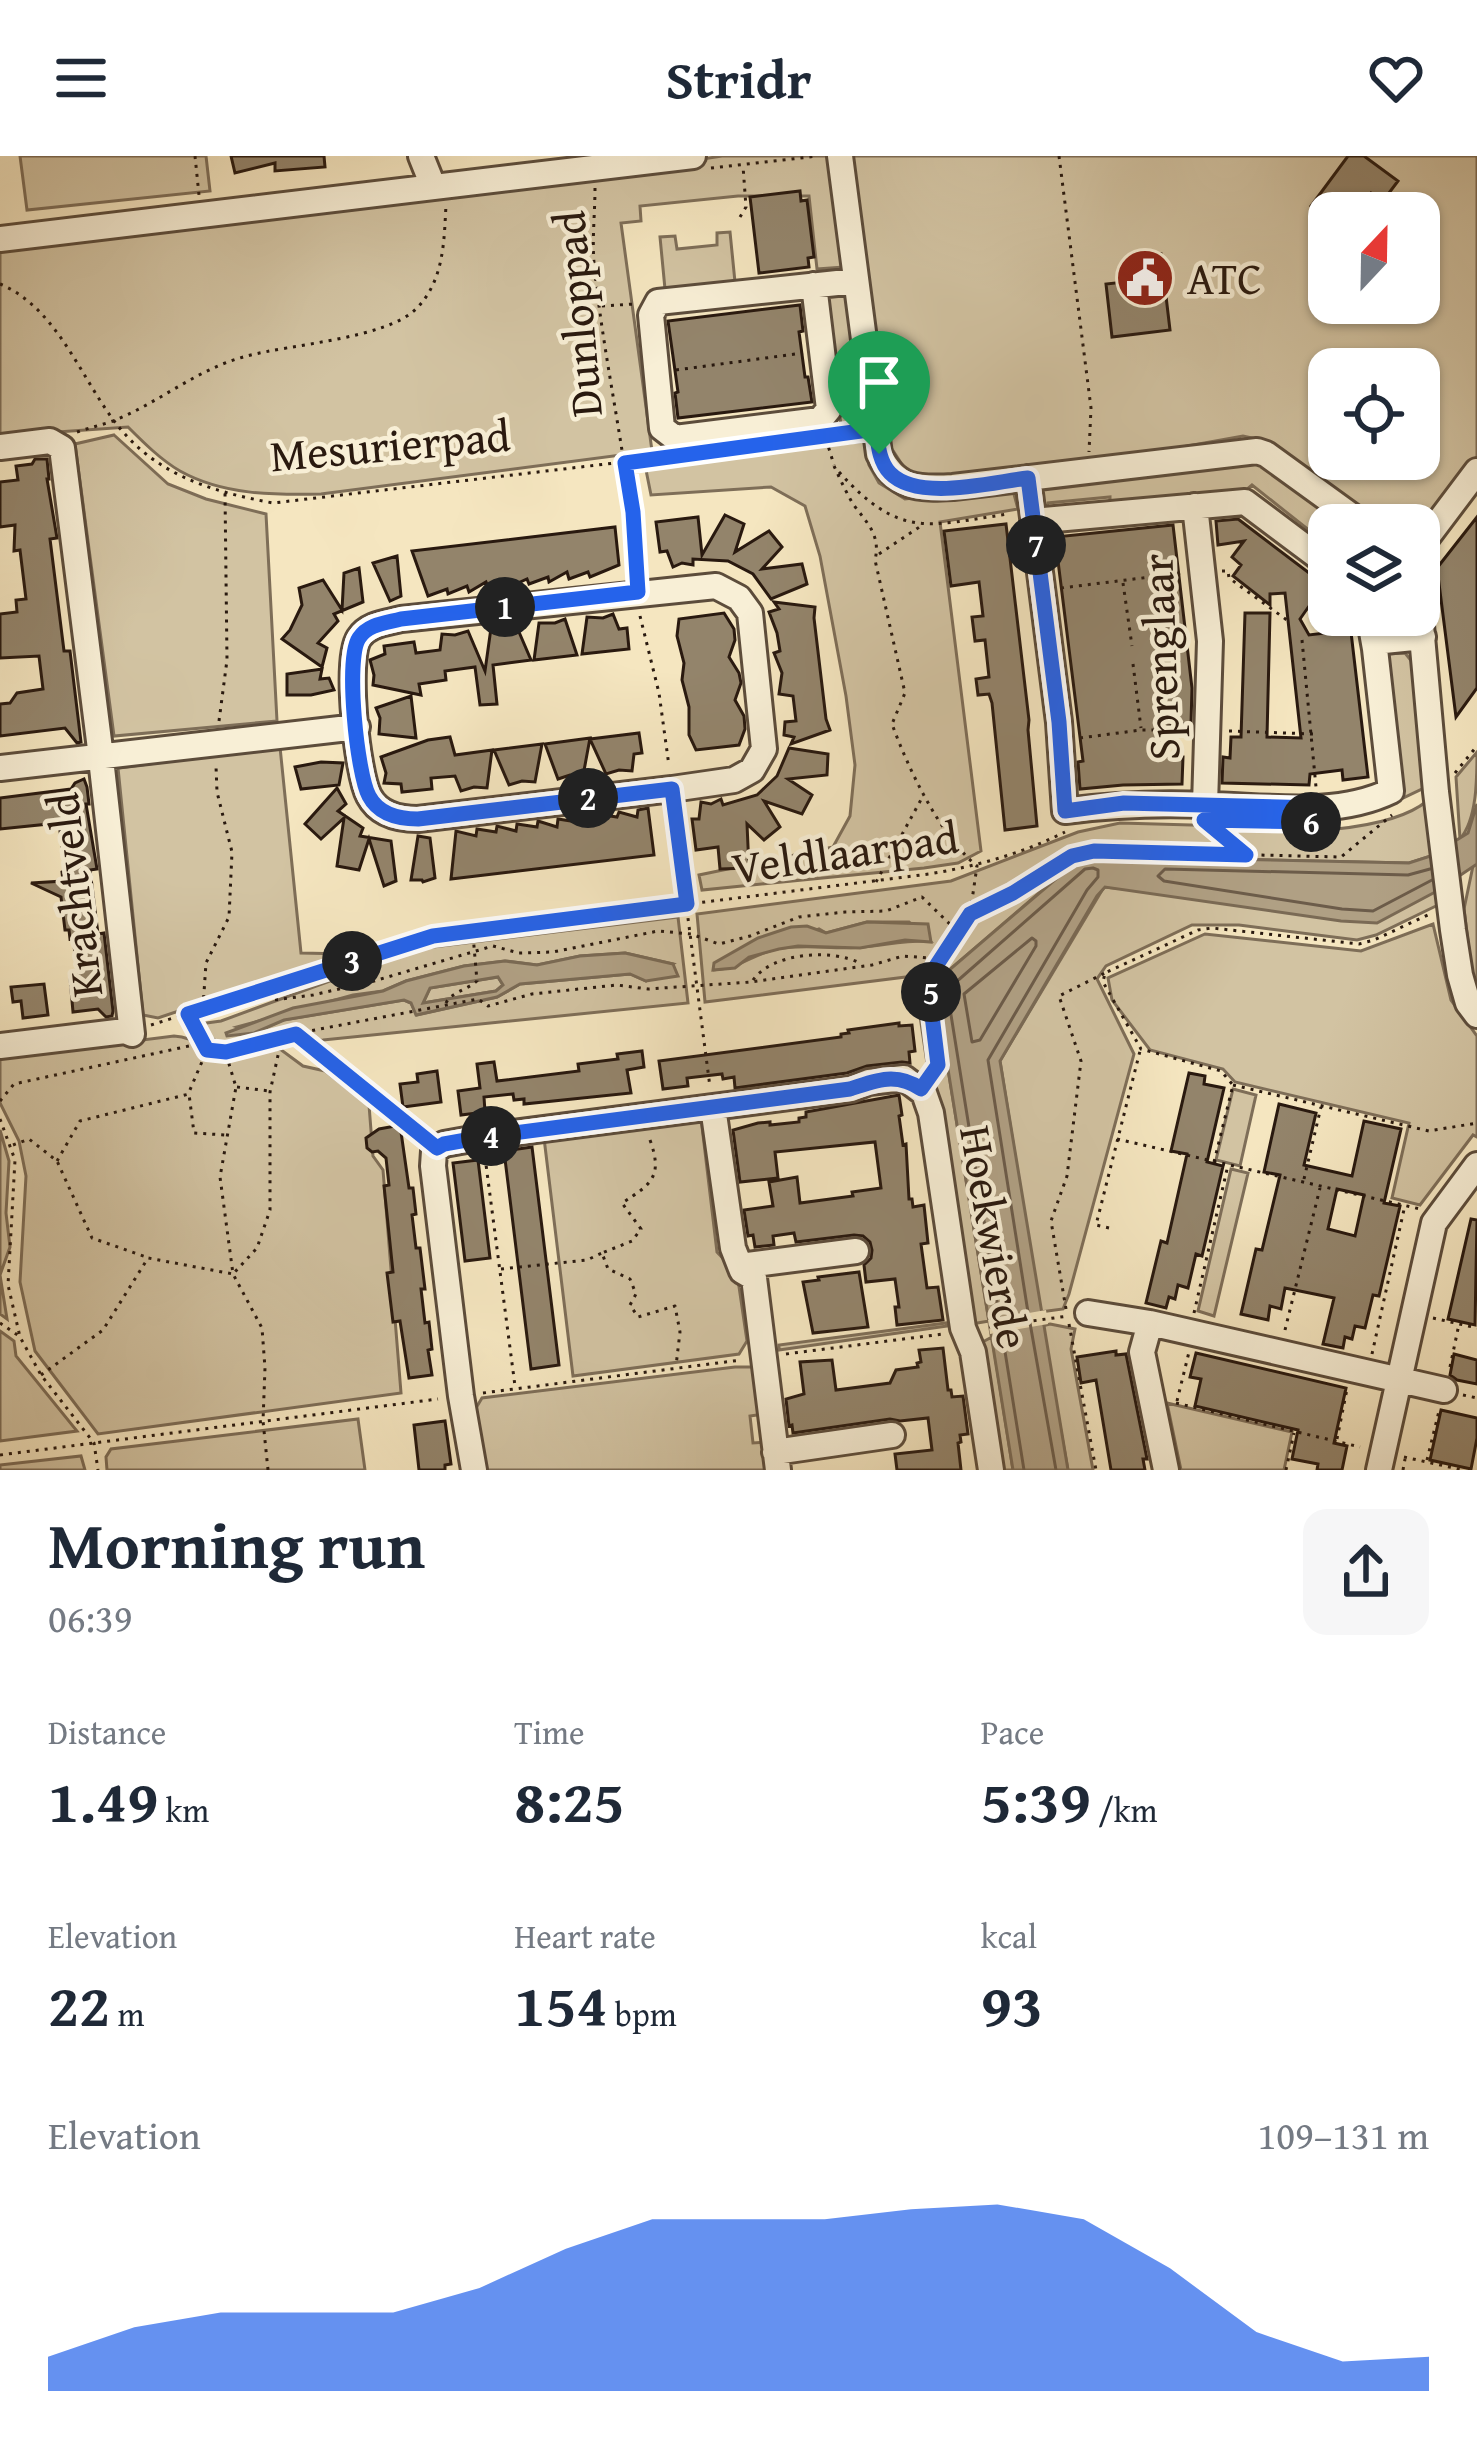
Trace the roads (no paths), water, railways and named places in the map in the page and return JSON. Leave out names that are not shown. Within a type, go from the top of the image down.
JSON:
[{"type":"street","points":[[421,156],[440,190]]},
{"type":"street","points":[[0,239],[440,190],[566,163],[595,168],[694,156]]},
{"type":"street","points":[[840,156],[879,454],[888,472],[903,483],[921,489],[1257,451],[1335,504]]},
{"type":"street","points":[[814,285],[829,409],[820,420],[675,438],[662,428],[650,315],[658,302],[814,285],[856,281]]},
{"type":"street","name":"Krachtveld","points":[[0,447],[50,441],[62,448],[132,1028],[132,1034],[125,1031],[0,1046]]},
{"type":"street","points":[[1440,520],[1477,471]]},
{"type":"street","name":"Sprenglaar","points":[[1028,478],[1059,722],[1065,811],[1124,803],[1205,813],[1318,808],[1368,802],[1391,791],[1373,636]]},
{"type":"street","name":"Sprenglaar","points":[[1033,521],[1245,502],[1308,549]]},
{"type":"street","name":"Sprenglaar","points":[[1195,506],[1210,641],[1205,813]]},
{"type":"street","points":[[716,586],[740,598],[750,613],[764,749],[752,770],[734,780],[399,819],[368,795],[357,727],[353,657],[358,639],[371,627],[401,619],[716,586]]},
{"type":"street","points":[[1374,643],[1423,637],[1436,792],[1460,975],[1477,1015]]},
{"type":"street","name":"Krachtveld","points":[[0,768],[357,727]]},
{"type":"street","name":"Hoekwierde","points":[[474,1470],[433,1166],[437,1148],[483,1137],[904,1078],[921,1089],[931,1113],[963,1328],[973,1352],[991,1470]]},
{"type":"street","points":[[712,1107],[733,1248],[742,1271],[754,1278],[777,1461],[892,1435]]},
{"type":"street","points":[[1381,1461],[1434,1223],[1477,1165]]},
{"type":"street","points":[[740,1267],[856,1251]]},
{"type":"street","points":[[1088,1313],[1444,1390]]},
{"type":"street","points":[[1150,1323],[1142,1352],[1166,1470]]},
{"type":"water","points":[[1477,804],[1477,864],[1377,923],[1105,887],[1097,896],[1000,1061],[1068,1470],[1013,1470],[934,983],[1083,856],[1409,863],[1431,856],[1468,833]]},
{"type":"water","points":[[867,922],[928,924],[931,942],[905,940],[860,948],[798,946],[749,957],[735,968],[713,970],[714,963],[758,938],[791,927],[807,926],[826,933]]},
{"type":"water","points":[[625,953],[673,964],[678,976],[646,981],[630,974],[520,984],[497,997],[416,1015],[404,1000],[284,1020],[254,1033],[226,1033],[293,1008],[383,991],[464,966],[505,961],[537,965]],"holes":[[[498,977],[503,985],[496,991],[423,1003],[430,988]]]},
{"type":"place","name":"ATC","points":[[1145,278]]}]
